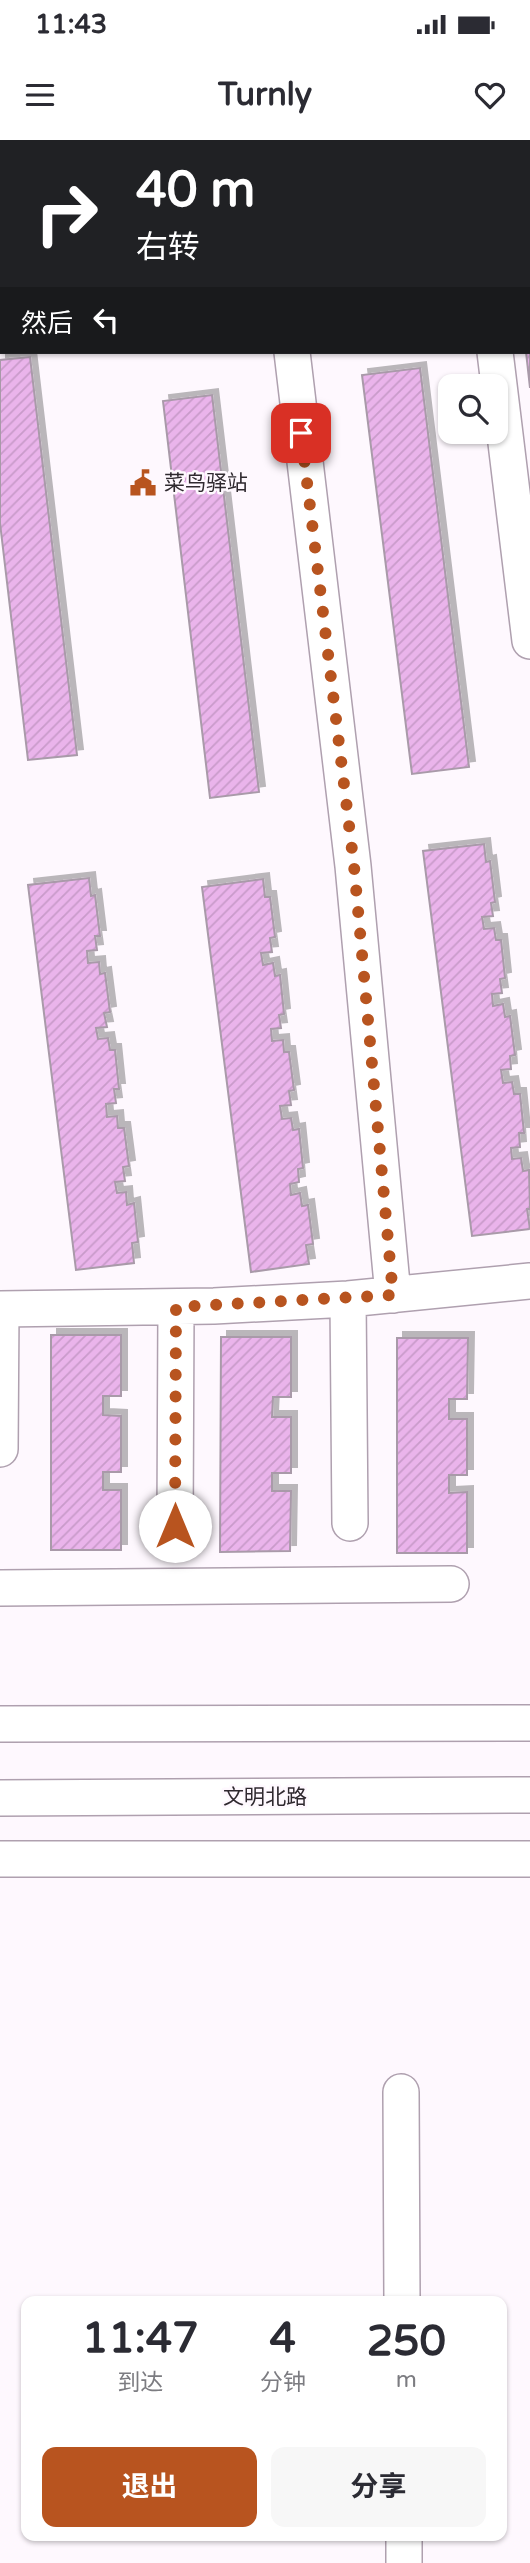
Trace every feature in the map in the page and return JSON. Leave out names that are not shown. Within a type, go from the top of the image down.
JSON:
[{"type":"street","points":[[292,354],[354,866],[393,1295]]},
{"type":"street","points":[[495,354],[530,641]]},
{"type":"street","points":[[0,1449],[0,1309],[176,1307],[348,1299],[530,1281]]},
{"type":"street","points":[[348,1299],[350,1522]]},
{"type":"street","points":[[175,1526],[176,1307]]},
{"type":"street","points":[[0,1588],[451,1584]]},
{"type":"street","points":[[0,1724],[530,1723]]},
{"type":"street","name":"文明北路","points":[[0,1798],[530,1795]]},
{"type":"street","points":[[0,1859],[530,1859]]},
{"type":"street","points":[[401,2092],[402,2296]]},
{"type":"street","points":[[404,2541],[404,2563]]},
{"type":"building","points":[[526,354],[530,354],[530,388]]},
{"type":"building","points":[[30,357],[77,755],[28,760],[0,523],[0,360]]},
{"type":"building","points":[[420,368],[469,767],[412,774],[362,375]]},
{"type":"building","points":[[212,395],[259,792],[210,798],[163,401]]},
{"type":"building","points":[[484,844],[486,862],[490,861],[495,902],[491,903],[493,916],[482,917],[484,929],[494,928],[496,940],[501,940],[505,978],[500,979],[502,993],[492,994],[493,1006],[503,1004],[505,1017],[510,1016],[515,1055],[510,1056],[511,1069],[501,1070],[503,1083],[512,1082],[514,1094],[520,1094],[524,1133],[519,1133],[520,1147],[511,1148],[512,1159],[521,1158],[523,1171],[529,1170],[530,1209],[527,1209],[530,1229],[472,1236],[423,851]]},
{"type":"building","points":[[89,878],[91,896],[95,895],[100,936],[95,936],[97,950],[87,951],[88,963],[99,962],[100,974],[105,973],[110,1012],[104,1013],[107,1027],[96,1028],[98,1039],[108,1038],[110,1050],[115,1050],[119,1089],[114,1089],[116,1103],[106,1104],[107,1117],[117,1116],[118,1128],[124,1128],[129,1166],[123,1167],[125,1181],[115,1182],[117,1193],[126,1192],[127,1205],[134,1203],[138,1242],[132,1243],[134,1263],[76,1270],[28,885]]},
{"type":"building","points":[[263,879],[265,897],[270,897],[275,937],[270,938],[272,952],[261,953],[263,965],[273,963],[275,976],[280,975],[284,1014],[279,1015],[281,1028],[271,1029],[272,1041],[283,1040],[284,1052],[289,1052],[294,1090],[289,1091],[291,1105],[280,1106],[282,1119],[291,1118],[293,1130],[299,1129],[303,1168],[298,1169],[299,1182],[290,1184],[291,1195],[300,1193],[302,1206],[308,1205],[313,1244],[306,1245],[309,1264],[251,1272],[202,887]]},
{"type":"building","points":[[51,1335],[121,1335],[121,1396],[103,1396],[103,1415],[121,1416],[121,1472],[103,1472],[103,1490],[121,1490],[121,1550],[51,1550]]},
{"type":"building","points":[[221,1337],[291,1337],[291,1397],[273,1397],[272,1417],[291,1417],[291,1473],[272,1473],[272,1491],[291,1491],[290,1551],[220,1552]]},
{"type":"building","points":[[397,1338],[468,1338],[467,1399],[449,1399],[449,1419],[467,1419],[467,1475],[449,1475],[449,1493],[467,1492],[467,1553],[397,1553]]},
{"type":"place","name":"菜鸟驿站","points":[[143,483]]},
{"type":"route","points":[[175,1526],[176,1307],[393,1295],[354,866],[301,433]]}]
